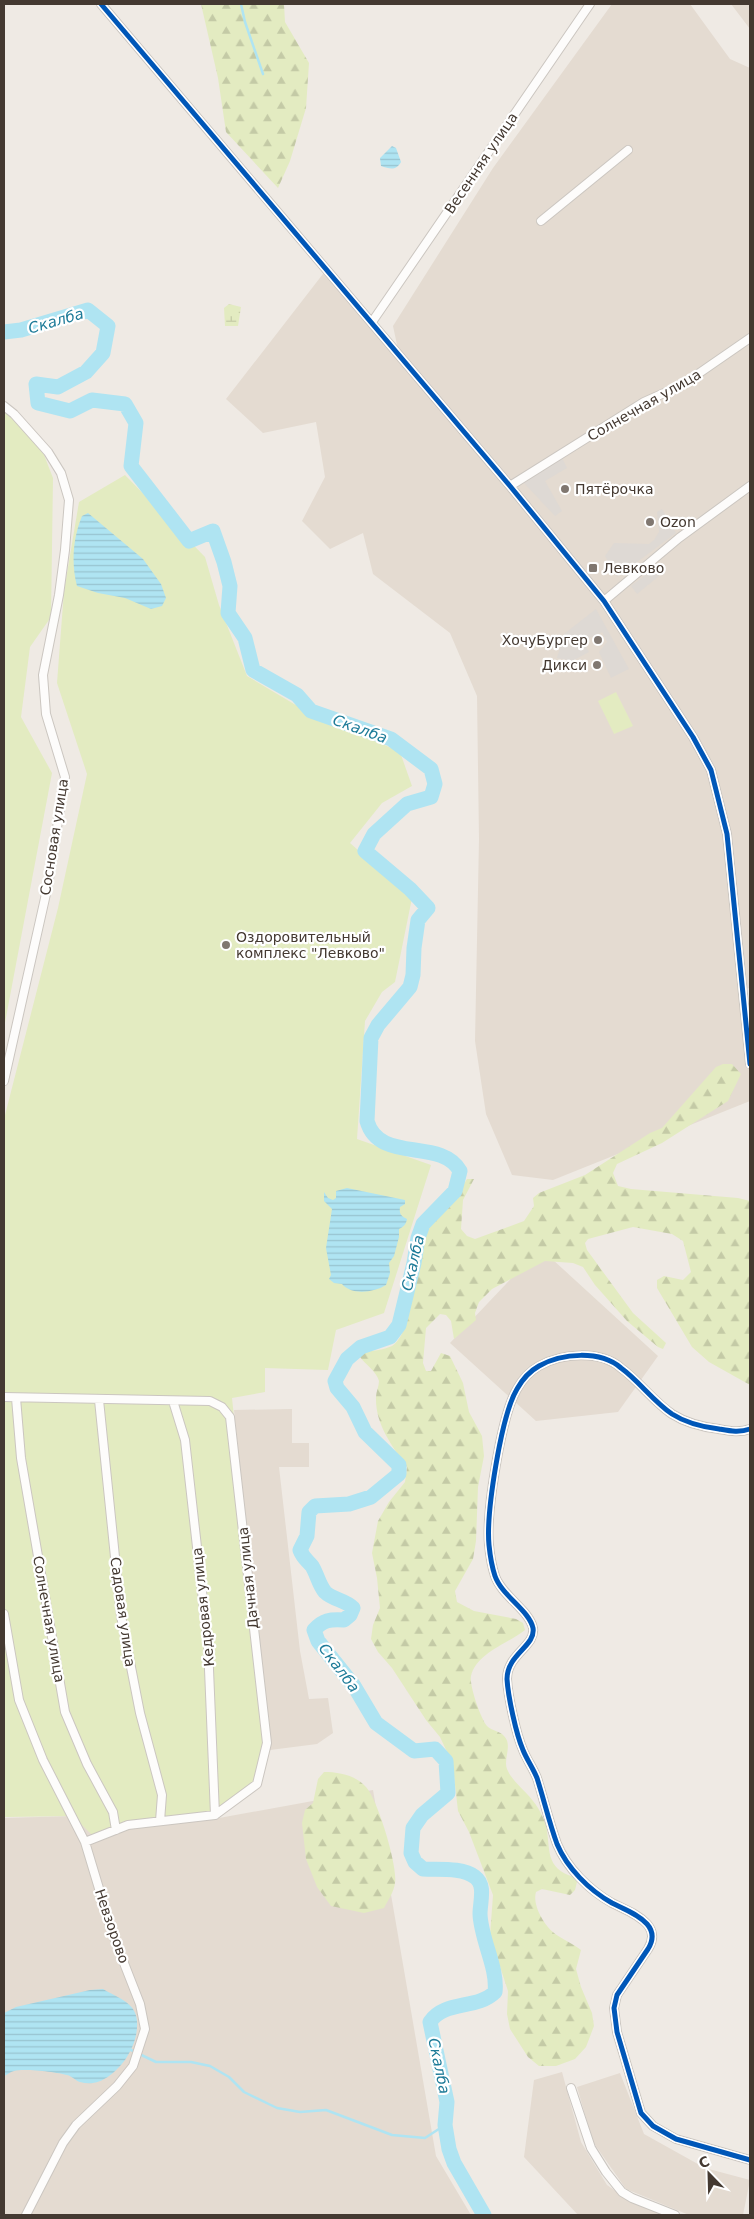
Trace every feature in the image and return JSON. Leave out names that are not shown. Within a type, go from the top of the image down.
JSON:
[{"type":"street","points":[[101,4],[372,322],[604,601],[693,737],[711,770],[727,834],[750,1064]]},
{"type":"street","name":"Весенняя улица","points":[[372,322],[590,4]]},
{"type":"street","points":[[541,221],[628,150]]},
{"type":"street","name":"Солнечная улица","points":[[510,486],[644,402],[682,385],[750,338]]},
{"type":"street","name":"Сосновая улица","points":[[4,406],[14,414],[48,452],[60,473],[69,500],[59,594],[43,675],[46,714],[65,777],[48,885],[4,1081]]},
{"type":"street","points":[[604,601],[679,538],[750,486]]},
{"type":"street","points":[[750,1429],[742,1432],[688,1422],[671,1414],[622,1368],[598,1358],[572,1356],[538,1366],[525,1377],[516,1390],[507,1414],[491,1503],[489,1546],[496,1578],[500,1587],[529,1620],[532,1628],[529,1643],[514,1657],[509,1667],[508,1690],[518,1736],[536,1776],[558,1845],[566,1860],[591,1888],[610,1902],[639,1917],[648,1925],[652,1933],[648,1949],[617,1995],[614,2008],[617,2032],[640,2113],[654,2126],[676,2139],[750,2160]]},
{"type":"street","name":"Дачная улица","points":[[4,1397],[210,1401],[222,1407],[230,1416],[267,1743],[258,1784],[215,1815],[128,1825],[86,1842]]},
{"type":"street","name":"Солнечная улица","points":[[16,1398],[21,1458],[65,1712],[87,1764],[113,1812],[116,1830]]},
{"type":"street","name":"Садовая улица","points":[[98,1400],[121,1616],[140,1713],[162,1794],[160,1821]]},
{"type":"street","name":"Кедровая улица","points":[[173,1401],[185,1440],[208,1645],[215,1815]]},
{"type":"street","name":"Невзорово","points":[[4,1614],[19,1700],[43,1760],[86,1842],[113,1935],[140,2004],[144,2029],[133,2066],[117,2086],[76,2125],[63,2143],[26,2215]]},
{"type":"street","points":[[571,2088],[591,2148],[622,2192],[632,2198],[675,2215]]},
{"type":"shaded area","points":[[612,4],[690,4],[730,59],[750,68],[750,988],[743,989],[750,1064],[750,1101],[553,1180],[512,1175],[486,1114],[475,1041],[479,839],[477,696],[450,633],[373,574],[363,533],[330,549],[302,521],[325,477],[316,422],[263,433],[226,399],[326,270],[399,354],[393,326],[493,168]]},
{"type":"shaded area","points":[[731,4],[750,4],[750,29]]},
{"type":"shaded area","points":[[562,458],[567,468],[545,481],[562,511],[555,516],[524,483]]},
{"type":"shaded area","points":[[662,509],[676,533],[617,577],[605,556],[614,543],[649,544],[654,540],[659,532],[657,512]]},
{"type":"shaded area","points":[[653,569],[659,576],[637,594],[631,586]]},
{"type":"shaded area","points":[[596,609],[629,669],[611,678],[599,652],[607,642],[602,632],[583,641],[589,652],[572,661],[557,658],[564,634]]},
{"type":"shaded area","points":[[540,1248],[658,1356],[618,1412],[536,1421],[450,1343]]},
{"type":"shaded area","points":[[292,1409],[292,1443],[309,1443],[309,1467],[279,1467],[300,1651],[309,1699],[328,1698],[333,1733],[317,1744],[270,1750],[234,1410]]},
{"type":"shaded area","points":[[373,1790],[436,2156],[471,2215],[4,2215],[4,1818],[73,1816],[135,1822],[197,1822]]},
{"type":"shaded area","points":[[562,2072],[581,2142],[607,2185],[627,2199],[667,2215],[578,2215],[524,2157],[534,2080]]},
{"type":"shaded area","points":[[620,2073],[644,2134],[705,2168],[750,2180],[743,2215],[689,2215],[626,2189],[593,2142],[577,2087]]},
{"type":"green space","points":[[201,4],[284,4],[285,22],[309,63],[306,108],[290,161],[278,188],[226,132],[218,78]]},
{"type":"green space","points":[[229,304],[241,307],[238,326],[225,326],[224,308]]},
{"type":"green space","points":[[4,411],[41,447],[53,478],[51,617],[30,647],[21,717],[52,773],[4,1028]]},
{"type":"green space","name":"Оздоровительный комплекс \"Левково\"","points":[[125,475],[205,557],[219,605],[247,676],[294,704],[400,752],[412,786],[382,803],[350,843],[412,898],[395,982],[382,992],[365,1021],[357,1139],[431,1165],[384,1313],[336,1330],[328,1370],[265,1368],[265,1392],[232,1398],[268,1737],[253,1789],[227,1811],[197,1822],[135,1822],[92,1835],[73,1816],[4,1817],[4,1119],[58,908],[87,774],[57,683],[64,591],[79,502]]},
{"type":"green space","points":[[616,692],[633,726],[614,734],[598,701]]},
{"type":"green space","points":[[723,1064],[732,1064],[741,1074],[728,1101],[662,1143],[617,1164],[613,1173],[618,1186],[631,1189],[738,1198],[750,1201],[750,1385],[709,1362],[692,1347],[657,1288],[657,1280],[664,1276],[683,1280],[691,1272],[683,1241],[672,1234],[633,1227],[588,1239],[585,1243],[587,1250],[633,1313],[666,1343],[663,1349],[627,1321],[595,1285],[583,1267],[573,1263],[545,1261],[492,1289],[479,1302],[475,1313],[476,1320],[454,1339],[451,1321],[446,1315],[440,1314],[426,1328],[423,1363],[426,1371],[431,1371],[441,1353],[450,1356],[463,1383],[469,1412],[482,1436],[484,1456],[478,1487],[476,1541],[473,1559],[455,1591],[457,1602],[474,1611],[516,1619],[523,1623],[525,1630],[494,1649],[479,1661],[474,1668],[471,1680],[476,1702],[487,1726],[502,1734],[507,1740],[507,1769],[513,1779],[535,1803],[542,1816],[546,1825],[549,1850],[553,1863],[564,1873],[574,1877],[577,1882],[575,1890],[570,1895],[542,1889],[536,1892],[535,1897],[537,1909],[550,1929],[581,1950],[576,1969],[592,2013],[594,2026],[586,2047],[575,2059],[556,2066],[539,2066],[528,2057],[510,2029],[507,2014],[508,1991],[490,1936],[493,1895],[469,1832],[458,1811],[453,1767],[440,1737],[426,1720],[392,1668],[378,1652],[371,1639],[373,1625],[380,1608],[372,1553],[378,1521],[389,1502],[405,1482],[407,1467],[386,1434],[378,1416],[376,1397],[379,1383],[378,1378],[360,1357],[362,1352],[392,1346],[400,1338],[409,1310],[421,1244],[425,1233],[448,1208],[467,1179],[474,1179],[463,1200],[461,1229],[467,1236],[475,1239],[524,1221],[534,1206],[533,1198],[539,1193],[585,1175],[650,1133],[662,1128],[716,1067]]},
{"type":"green space","points":[[324,1772],[352,1777],[362,1783],[371,1794],[376,1805],[390,1849],[395,1875],[391,1896],[384,1908],[364,1913],[331,1906],[317,1887],[306,1859],[302,1823],[305,1810],[313,1803],[318,1779]]},
{"type":"water","points":[[392,146],[396,148],[401,162],[397,167],[392,168],[381,166],[380,158]]},
{"type":"water","points":[[88,513],[143,559],[161,584],[166,598],[162,606],[151,609],[125,598],[98,593],[77,586],[74,568],[75,542],[82,516]]},
{"type":"water","points":[[347,1188],[405,1200],[405,1204],[400,1207],[400,1213],[407,1219],[404,1226],[399,1229],[394,1256],[389,1263],[390,1273],[386,1285],[370,1291],[352,1290],[329,1279],[331,1275],[326,1248],[332,1209],[324,1201],[324,1192],[328,1198],[333,1200],[336,1198],[336,1191]]},
{"type":"water","points":[[103,1989],[129,2005],[136,2014],[136,2036],[125,2060],[116,2070],[106,2078],[94,2083],[78,2081],[67,2075],[40,2071],[18,2070],[4,2076],[4,2013],[16,2007],[90,1990]]},
{"type":"waterway","points":[[241,4],[245,22],[263,74]]},
{"type":"waterway","name":"Скалба","points":[[4,332],[21,330],[88,310],[108,326],[103,353],[86,372],[58,387],[36,384],[38,403],[70,411],[92,400],[125,404],[136,423],[131,466],[189,541],[213,531],[230,586],[228,613],[245,638],[253,670],[297,695],[311,711],[391,739],[431,769],[435,784],[431,797],[407,804],[374,834],[365,851],[410,889],[428,908],[418,920],[413,975],[410,987],[378,1025],[371,1038],[367,1121],[374,1134],[384,1142],[397,1147],[439,1155],[451,1161],[460,1171],[455,1191],[423,1224],[418,1238],[399,1325],[390,1337],[361,1347],[347,1359],[335,1381],[337,1388],[353,1407],[365,1432],[399,1465],[399,1474],[371,1497],[349,1504],[315,1506],[309,1512],[307,1536],[300,1550],[312,1566],[325,1592],[353,1608],[350,1615],[344,1620],[327,1621],[317,1627],[314,1630],[318,1641],[354,1686],[376,1723],[414,1751],[435,1749],[446,1761],[448,1793],[422,1815],[413,1828],[411,1853],[415,1862],[423,1869],[464,1872],[475,1877],[480,1884],[482,1894],[481,1924],[494,1973],[495,1992],[488,1998],[444,2011],[436,2015],[430,2022],[447,2102],[445,2125],[449,2149],[454,2163],[484,2215]]},
{"type":"waterway","points":[[131,2050],[156,2062],[191,2062],[210,2066],[229,2077],[244,2092],[277,2108],[300,2112],[326,2110],[392,2135],[425,2138],[445,2125]]},
{"type":"cycle path","points":[[101,4],[510,486],[604,601],[693,737],[711,770],[727,834],[750,1064]]},
{"type":"cycle path","points":[[750,1429],[731,1431],[700,1426],[683,1420],[665,1409],[621,1368],[603,1358],[581,1355],[559,1358],[548,1362],[526,1376],[511,1402],[505,1420],[496,1465],[489,1530],[492,1565],[498,1583],[531,1621],[533,1628],[530,1640],[511,1663],[507,1679],[520,1743],[537,1778],[557,1844],[567,1862],[587,1885],[603,1898],[639,1917],[647,1924],[652,1933],[650,1946],[617,1995],[614,2008],[617,2032],[641,2113],[653,2126],[676,2139],[750,2160]]},
{"type":"place","name":"Пятёрочка","points":[[565,489]]},
{"type":"place","name":"Ozon","points":[[650,522]]},
{"type":"place","name":"Левково","points":[[593,568]]},
{"type":"place","name":"ХочуБургер","points":[[598,640]]},
{"type":"place","name":"Дикси","points":[[597,665]]},
{"type":"place","name":"Оздоровительный комплекс \"Левково\"","points":[[226,945]]}]
